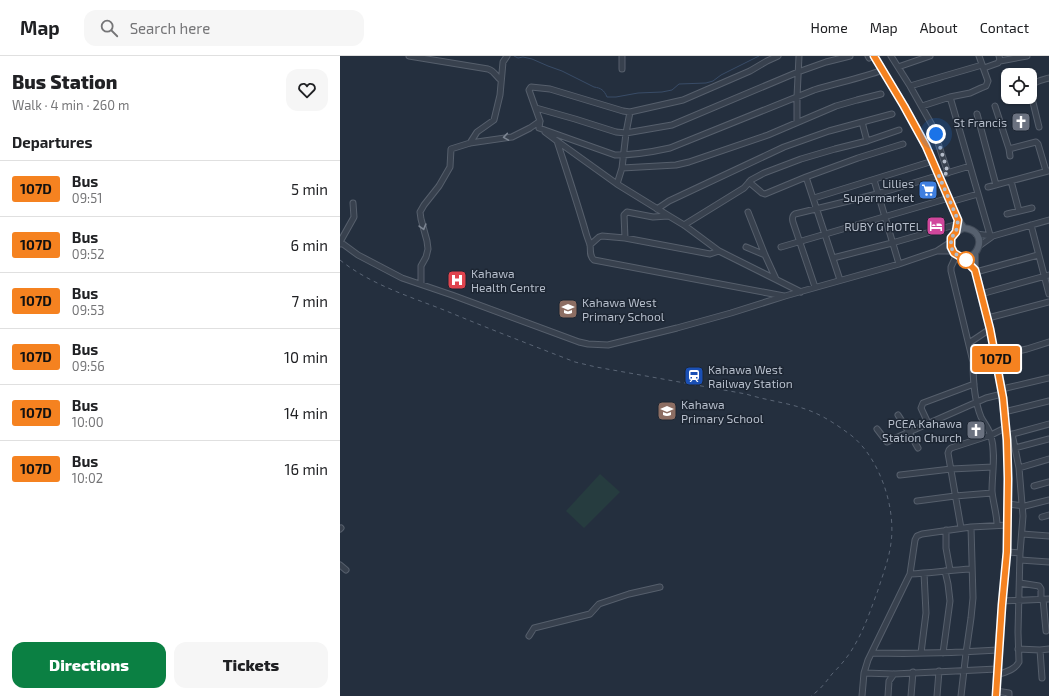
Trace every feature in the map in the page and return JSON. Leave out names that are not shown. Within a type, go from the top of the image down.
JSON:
[{"type":"main road","points":[[874,56],[908,112],[933,161],[958,222],[964,228],[969,229],[976,234],[980,242],[974,254],[963,258]]},
{"type":"main road","points":[[956,232],[958,222]]},
{"type":"main road","points":[[964,228],[953,235],[950,242],[951,247],[955,253],[963,258],[975,271]]},
{"type":"main road","points":[[974,254],[975,271],[988,318],[1002,392],[1005,428],[1009,435],[1007,552],[998,650],[996,694]]},
{"type":"street","points":[[410,56],[488,68],[502,80]]},
{"type":"street","points":[[622,56],[622,69]]},
{"type":"street","points":[[539,128],[540,121],[530,90],[531,87],[550,89],[630,112],[683,100],[750,71],[778,56]]},
{"type":"street","points":[[797,122],[799,56]]},
{"type":"street","points":[[536,108],[616,132],[626,133],[672,125],[798,72],[826,62],[850,56]]},
{"type":"street","points":[[868,56],[869,58],[874,56]]},
{"type":"street","points":[[891,56],[932,125],[948,173]]},
{"type":"street","points":[[898,67],[930,56]]},
{"type":"street","points":[[922,106],[986,86],[988,81],[979,56]]},
{"type":"street","points":[[910,86],[998,63],[999,58],[1027,56]]},
{"type":"street","points":[[470,143],[477,132],[494,120],[500,95],[503,62],[506,57]]},
{"type":"street","points":[[539,128],[615,155],[670,148],[814,90],[831,84],[871,75],[883,70]]},
{"type":"street","points":[[1037,82],[1049,78]]},
{"type":"street","points":[[622,168],[676,165],[689,162],[744,144],[836,106],[881,94]]},
{"type":"street","points":[[950,97],[978,194],[992,236]]},
{"type":"street","points":[[1034,104],[1039,127]]},
{"type":"street","points":[[995,106],[1010,156]]},
{"type":"street","points":[[617,184],[622,168],[630,112]]},
{"type":"street","points":[[657,209],[669,201],[784,148],[829,131],[892,114]]},
{"type":"street","points":[[977,114],[996,185]]},
{"type":"street","points":[[421,284],[421,266],[428,249],[421,219],[421,210],[436,190],[450,167],[451,149],[470,143],[512,136],[530,128],[540,121]]},
{"type":"street","points":[[862,122],[867,141]]},
{"type":"street","points":[[539,128],[547,132],[557,141],[617,184],[684,225],[719,252],[801,292]]},
{"type":"street","points":[[684,225],[744,188],[751,180],[764,173],[801,159],[867,141],[899,130]]},
{"type":"street","points":[[557,141],[590,245],[591,255],[594,260],[785,296]]},
{"type":"street","points":[[988,187],[1047,171],[1036,142],[1009,149]]},
{"type":"street","points":[[749,182],[765,194],[858,158],[903,144]]},
{"type":"street","points":[[814,198],[933,161]]},
{"type":"street","points":[[815,287],[792,218],[795,214],[877,194],[970,166]]},
{"type":"street","points":[[806,177],[840,280]]},
{"type":"street","points":[[874,180],[899,264]]},
{"type":"street","points":[[1011,181],[1019,211]]},
{"type":"street","points":[[782,247],[884,217],[978,194]]},
{"type":"street","points":[[353,203],[354,217],[340,243],[358,255],[402,278],[579,342],[594,345],[608,345],[731,313],[815,287],[899,264],[937,251],[950,242]]},
{"type":"street","points":[[1007,214],[1032,208]]},
{"type":"street","points":[[625,238],[624,214],[627,212],[653,217],[668,216]]},
{"type":"street","points":[[748,212],[776,279]]},
{"type":"street","points":[[979,246],[992,236],[1049,220]]},
{"type":"street","points":[[833,258],[892,243],[958,222]]},
{"type":"street","points":[[1031,225],[1038,255],[1046,275],[1049,294]]},
{"type":"street","points":[[976,234],[992,236]]},
{"type":"street","points":[[590,245],[600,236],[625,238],[710,254],[719,252]]},
{"type":"street","points":[[746,247],[765,255]]},
{"type":"street","points":[[937,251],[955,253],[951,271],[973,362],[977,402],[981,416],[991,435],[993,450],[992,493],[997,525]]},
{"type":"street","points":[[975,271],[1038,255]]},
{"type":"street","points":[[981,294],[1046,275]]},
{"type":"street","points":[[988,318],[1049,302]]},
{"type":"street","points":[[969,343],[990,329]]},
{"type":"street","points":[[995,356],[1027,349],[1049,342]]},
{"type":"street","points":[[877,429],[887,442],[993,395],[1049,378]]},
{"type":"street","points":[[928,424],[921,408],[923,403],[974,384]]},
{"type":"street","points":[[1004,412],[1049,401]]},
{"type":"street","points":[[898,415],[918,448]]},
{"type":"street","points":[[864,673],[894,674],[940,671],[997,672],[1011,669],[1018,665],[1020,553],[1023,516],[1015,448],[1009,435],[1049,424]]},
{"type":"street","points":[[960,528],[948,454],[949,450],[951,448],[991,435],[1005,428]]},
{"type":"street","points":[[1015,448],[1049,439]]},
{"type":"street","points":[[1018,468],[1049,459]]},
{"type":"street","points":[[1008,463],[1017,462]]},
{"type":"street","points":[[900,475],[951,469],[993,467]]},
{"type":"street","points":[[1034,486],[1049,482]]},
{"type":"street","points":[[917,501],[992,493]]},
{"type":"street","points":[[1008,504],[1022,506],[1049,500]]},
{"type":"street","points":[[1042,517],[1049,515]]},
{"type":"street","points":[[862,696],[864,673],[910,574],[915,540],[917,536],[960,528],[1008,525]]},
{"type":"street","points":[[961,696],[973,598],[971,527]]},
{"type":"street","points":[[943,653],[950,601],[946,530]]},
{"type":"street","points":[[1022,534],[1049,536]]},
{"type":"street","points":[[1007,552],[1020,553]]},
{"type":"street","points":[[1020,560],[1049,562]]},
{"type":"street","points":[[340,564],[346,570]]},
{"type":"street","points":[[910,574],[972,569]]},
{"type":"street","points":[[921,653],[926,618],[924,573]]},
{"type":"street","points":[[1020,583],[1039,586],[1041,589],[1044,599],[1046,631]]},
{"type":"street","points":[[529,636],[534,628],[590,614],[599,604],[629,594],[660,587]]},
{"type":"street","points":[[1002,601],[1044,599]]},
{"type":"street","points":[[1018,649],[1049,650]]},
{"type":"street","points":[[872,653],[966,653],[998,650]]},
{"type":"street","points":[[1040,650],[1042,678]]},
{"type":"street","points":[[937,696],[940,671]]},
{"type":"street","points":[[911,696],[913,672]]},
{"type":"street","points":[[888,696],[889,681],[894,674]]},
{"type":"street","points":[[996,694],[1009,693],[1009,696]]},
{"type":"green space","points":[[600,474],[620,492],[584,528],[566,511]]},
{"type":"waterway","points":[[514,56],[518,58],[523,57],[532,59],[562,71],[600,89],[607,97],[662,92],[672,90],[679,84],[706,83],[713,81],[721,75],[759,56]]},
{"type":"railway","points":[[340,260],[364,276],[390,289],[575,362],[746,394],[797,406],[823,417],[852,436],[871,458],[884,485],[891,515],[891,543],[886,566],[861,634],[851,652],[843,662],[823,686],[811,696]]},
{"type":"bus line","name":"107D","points":[[874,56],[926,146],[958,220],[956,232],[951,238],[951,247],[954,253],[963,258],[975,270],[988,318],[1002,389],[1007,440],[1008,525],[998,650],[996,696]]},
{"type":"place","name":"St Francis","points":[[1021,122]]},
{"type":"place","name":"Lillies Supermarket","points":[[928,190]]},
{"type":"place","name":"RUBY G HOTEL","points":[[936,226]]},
{"type":"place","name":"Kahawa Health Centre","points":[[457,280]]},
{"type":"place","name":"Kahawa West Primary School","points":[[568,309]]},
{"type":"place","name":"Kahawa West Railway Station","points":[[694,376]]},
{"type":"place","name":"Kahawa Primary School","points":[[667,411]]},
{"type":"place","name":"PCEA Kahawa Station Church","points":[[976,430]]},
{"type":"route","points":[[936,134],[948,173],[939,176],[958,220],[956,232],[951,238],[951,247],[954,253],[966,258],[966,260]]}]
